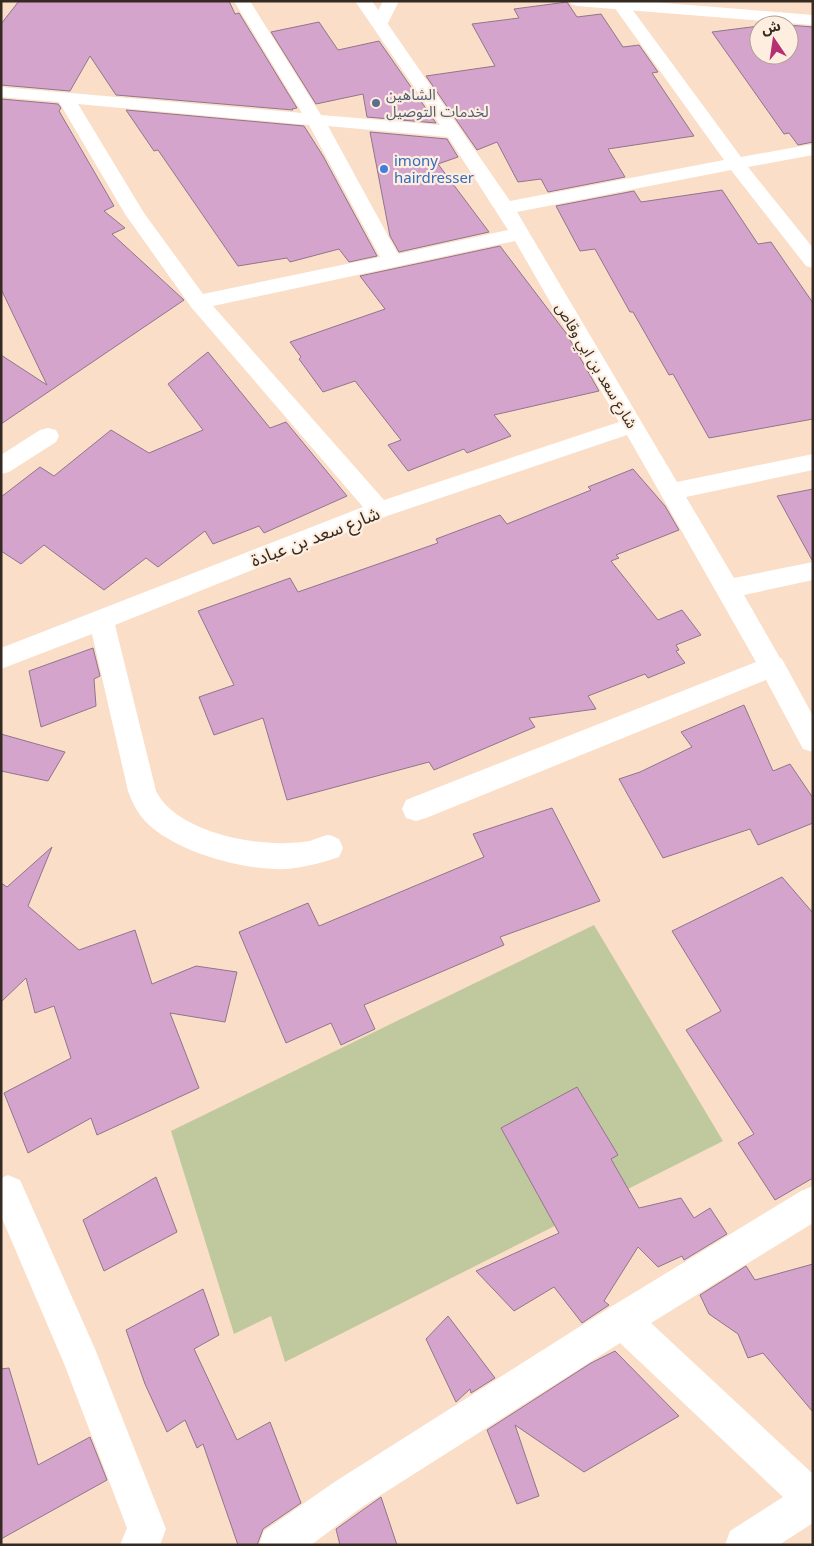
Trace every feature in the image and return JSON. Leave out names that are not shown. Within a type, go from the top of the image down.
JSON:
[{"type":"street","points":[[242,1],[316,121],[391,260]]},
{"type":"street","name":"شارع سعد بن ابي وقاص","points":[[363,1],[380,23],[505,208],[773,666],[813,741]]},
{"type":"street","points":[[380,23],[391,1]]},
{"type":"street","points":[[577,1],[813,20]]},
{"type":"street","points":[[620,4],[737,165],[813,262]]},
{"type":"street","points":[[1,92],[453,132]]},
{"type":"street","points":[[65,98],[134,214],[198,302],[379,510]]},
{"type":"street","points":[[505,208],[813,149]]},
{"type":"street","points":[[198,302],[520,234]]},
{"type":"street","name":"شارع سعد بن عبادة","points":[[1,659],[379,510],[633,425]]},
{"type":"street","points":[[1,466],[48,436]]},
{"type":"street","points":[[672,492],[813,462]]},
{"type":"street","points":[[728,589],[813,571]]},
{"type":"street","points":[[101,619],[142,791],[150,807],[171,825],[189,835],[235,850],[272,856],[298,857],[329,848]]},
{"type":"street","points":[[416,809],[773,666]]},
{"type":"street","points":[[8,1192],[82,1362],[147,1528],[138,1545]]},
{"type":"street","points":[[278,1545],[348,1494],[813,1203]]},
{"type":"street","points":[[622,1321],[813,1500],[744,1545]]},
{"type":"green space","points":[[594,925],[723,1141],[285,1362],[271,1316],[234,1334],[171,1131]]},
{"type":"building","points":[[19,1],[229,1],[235,14],[239,13],[297,108],[293,110],[116,95],[90,56],[70,91],[1,85],[1,24]]},
{"type":"building","points":[[567,2],[577,17],[601,14],[623,47],[639,45],[658,72],[652,73],[694,136],[608,149],[625,177],[548,192],[541,179],[518,182],[497,142],[477,150],[426,76],[495,66],[472,24],[519,18],[514,9]]},
{"type":"building","points":[[319,22],[338,50],[379,41],[436,123],[367,117],[363,94],[316,104],[271,32]]},
{"type":"building","points":[[799,26],[813,27],[813,142],[798,145],[789,133],[784,134],[712,32],[749,27],[749,65],[799,65]]},
{"type":"building","points":[[1,99],[58,104],[61,108],[59,111],[114,206],[104,211],[125,228],[112,234],[184,300],[1,424],[1,355],[47,385],[1,289]]},
{"type":"building","points":[[126,110],[304,126],[323,156],[377,256],[349,262],[339,249],[290,262],[287,258],[238,266],[158,150],[154,151]]},
{"type":"building","points":[[370,132],[447,139],[458,157],[438,164],[489,232],[399,252],[390,236]]},
{"type":"building","points":[[722,190],[758,244],[771,242],[813,303],[813,419],[709,438],[673,374],[669,375],[633,312],[630,312],[595,249],[580,251],[556,206],[634,191],[641,202]]},
{"type":"building","points":[[500,246],[566,333],[599,391],[494,415],[511,436],[467,453],[464,449],[408,471],[388,445],[401,440],[355,381],[323,392],[299,359],[301,357],[290,342],[385,309],[360,276]]},
{"type":"building","points":[[208,352],[270,428],[286,422],[347,496],[264,533],[259,526],[213,544],[205,531],[158,567],[146,558],[104,590],[44,545],[21,564],[1,551],[1,497],[40,467],[54,476],[111,430],[149,453],[203,430],[168,384]]},
{"type":"building","points":[[633,469],[665,506],[679,530],[616,555],[619,558],[611,561],[658,620],[682,610],[701,635],[676,645],[679,650],[676,651],[685,663],[648,678],[645,674],[588,696],[596,709],[529,718],[535,727],[434,770],[429,762],[287,800],[263,718],[214,735],[199,697],[234,685],[198,611],[290,578],[298,592],[438,543],[436,539],[500,515],[507,524],[591,490],[588,487]]},
{"type":"building","points":[[813,489],[813,560],[812,560],[777,496]]},
{"type":"building","points":[[93,648],[100,676],[94,679],[96,706],[41,727],[29,671]]},
{"type":"building","points":[[744,705],[773,771],[790,764],[813,798],[813,823],[758,845],[750,829],[663,858],[619,779],[640,772],[692,747],[681,732]]},
{"type":"building","points":[[1,734],[65,752],[48,781],[1,771]]},
{"type":"building","points":[[552,808],[600,901],[500,937],[504,945],[364,1005],[375,1029],[341,1045],[331,1023],[286,1043],[239,932],[308,903],[319,926],[484,857],[473,834]]},
{"type":"building","points":[[52,847],[28,906],[79,950],[135,930],[152,984],[196,966],[237,972],[225,1022],[170,1013],[199,1088],[97,1135],[91,1118],[28,1153],[4,1093],[71,1058],[54,1006],[35,1013],[26,978],[1,1002],[1,883],[7,887]]},
{"type":"building","points":[[782,877],[813,913],[813,1178],[775,1200],[738,1143],[754,1134],[686,1030],[721,1011],[672,931]]},
{"type":"building","points":[[577,1087],[618,1155],[611,1159],[639,1208],[681,1198],[694,1218],[710,1208],[727,1234],[684,1260],[682,1256],[658,1267],[638,1247],[604,1301],[609,1305],[582,1323],[554,1287],[514,1311],[476,1271],[559,1233],[501,1128]]},
{"type":"building","points":[[156,1177],[177,1232],[104,1271],[83,1220]]},
{"type":"building","points":[[813,1264],[813,1412],[763,1353],[748,1358],[738,1334],[709,1314],[700,1295],[746,1266],[755,1280]]},
{"type":"building","points":[[203,1289],[219,1335],[194,1349],[237,1440],[270,1422],[301,1503],[263,1529],[257,1545],[238,1545],[203,1444],[197,1448],[185,1420],[167,1432],[145,1384],[126,1330]]},
{"type":"building","points":[[448,1316],[495,1378],[471,1393],[470,1389],[456,1402],[426,1339]]},
{"type":"building","points":[[615,1351],[679,1416],[584,1472],[515,1425],[539,1496],[517,1504],[487,1430],[591,1363]]},
{"type":"building","points":[[9,1368],[38,1465],[90,1437],[107,1480],[1,1539],[1,1369]]},
{"type":"building","points":[[381,1497],[397,1545],[340,1545],[336,1529]]},
{"type":"place","name":"الشاهين لخدمات التوصيل","points":[[376,103]]},
{"type":"place","name":"imony hairdresser","points":[[384,169]]}]
